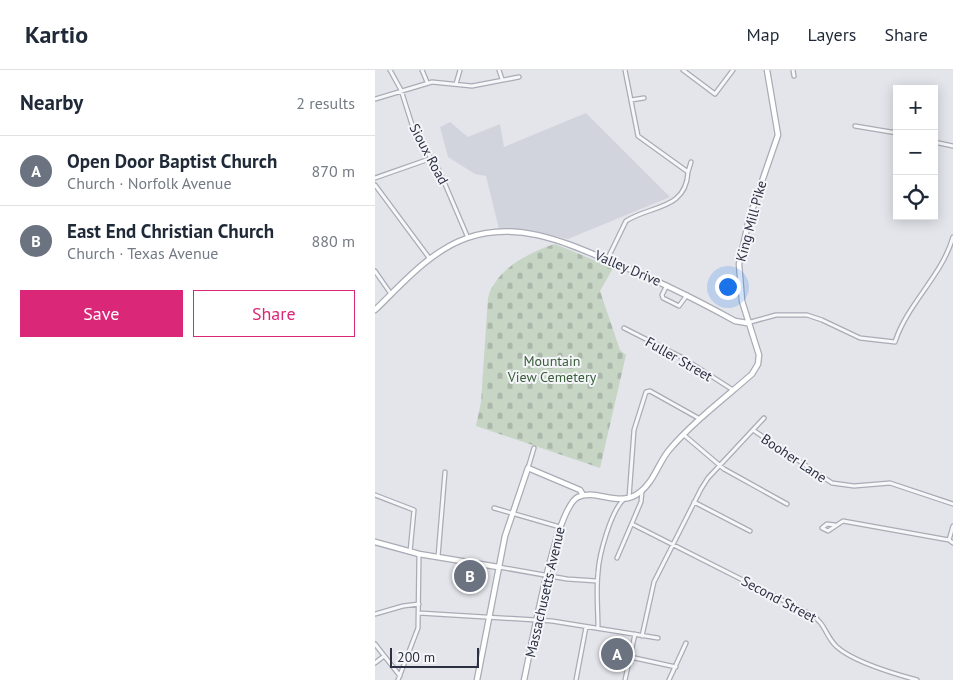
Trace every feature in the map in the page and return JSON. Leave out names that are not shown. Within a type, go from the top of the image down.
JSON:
[{"type":"main road","name":"King Mill Pike","points":[[627,498],[642,491],[665,455],[700,420],[752,374],[758,364],[758,351],[747,323],[739,282],[740,254],[756,196],[777,135],[767,70]]},
{"type":"main road","name":"Valley Drive","points":[[375,310],[430,259],[468,238],[493,232],[536,234],[563,241],[667,285],[735,321],[747,323]]},
{"type":"main road","points":[[477,680],[498,567],[511,513],[528,468],[580,490],[583,495],[627,498]]},
{"type":"main road","name":"Massachusetts Avenue","points":[[524,680],[560,527],[568,506],[575,499],[583,495]]},
{"type":"main road","points":[[375,542],[437,558],[498,567]]},
{"type":"street","name":"Sioux Road","points":[[389,70],[401,90],[415,134],[432,158],[468,238]]},
{"type":"street","points":[[422,70],[427,82]]},
{"type":"street","points":[[456,84],[459,70]]},
{"type":"street","points":[[499,70],[502,79]]},
{"type":"street","points":[[625,70],[638,136],[688,172]]},
{"type":"street","points":[[683,70],[715,94],[733,70]]},
{"type":"street","points":[[793,70],[794,76]]},
{"type":"street","points":[[375,99],[427,82],[478,86],[502,79],[519,77]]},
{"type":"street","points":[[631,100],[644,98]]},
{"type":"street","points":[[855,126],[893,132]]},
{"type":"street","points":[[938,143],[953,146]]},
{"type":"street","points":[[375,178],[432,158]]},
{"type":"street","points":[[607,260],[626,221],[679,198],[687,183],[691,162]]},
{"type":"street","points":[[375,185],[430,259]]},
{"type":"street","points":[[747,323],[775,315],[807,316],[822,320],[861,338],[895,342],[906,316],[929,282],[953,237]]},
{"type":"street","points":[[375,271],[391,294]]},
{"type":"street","points":[[667,285],[663,297],[671,303],[681,306],[687,295]]},
{"type":"street","name":"Fuller Street","points":[[624,328],[683,358],[733,391]]},
{"type":"street","points":[[598,628],[597,581],[600,560],[617,506],[627,498],[634,430],[644,395],[650,391],[700,420]]},
{"type":"street","points":[[642,636],[654,582],[705,482],[764,418]]},
{"type":"street","name":"Booher Lane","points":[[753,430],[832,483],[854,486],[890,483],[953,504]]},
{"type":"street","points":[[684,435],[719,466],[751,486],[787,504]]},
{"type":"street","points":[[528,468],[534,448]]},
{"type":"street","points":[[437,558],[445,472]]},
{"type":"street","points":[[617,558],[633,524],[641,502],[642,491]]},
{"type":"street","points":[[375,495],[413,508],[410,552]]},
{"type":"street","points":[[694,502],[750,531]]},
{"type":"street","points":[[493,508],[560,527]]},
{"type":"street","points":[[835,525],[843,521],[949,540],[953,543]]},
{"type":"street","name":"Second Street","points":[[633,524],[810,614],[822,623],[834,644],[840,649],[883,670],[917,680]]},
{"type":"street","points":[[949,540],[953,526]]},
{"type":"street","points":[[399,678],[417,634],[419,554]]},
{"type":"street","points":[[498,567],[547,576],[597,581]]},
{"type":"street","points":[[375,614],[403,606],[419,604]]},
{"type":"street","points":[[419,613],[538,620],[658,638]]},
{"type":"street","points":[[576,680],[586,626]]},
{"type":"street","points":[[625,680],[635,634]]},
{"type":"street","points":[[669,680],[686,643]]},
{"type":"street","points":[[375,644],[399,678]]},
{"type":"street","points":[[375,663],[384,656]]},
{"type":"street","points":[[630,657],[676,666]]},
{"type":"shaded area","points":[[586,113],[670,197],[568,239],[530,230],[499,229],[486,176],[475,174],[448,157],[440,127],[450,122],[468,137],[500,124],[504,147]]},
{"type":"green space","name":"Mountain View Cemetery","points":[[555,244],[613,268],[600,291],[620,350],[626,355],[600,468],[476,426],[481,402],[488,298],[492,288],[514,263]]},
{"type":"place","name":"East End Christian Church","points":[[470,576]]},
{"type":"place","name":"Open Door Baptist Church","points":[[617,654]]}]
